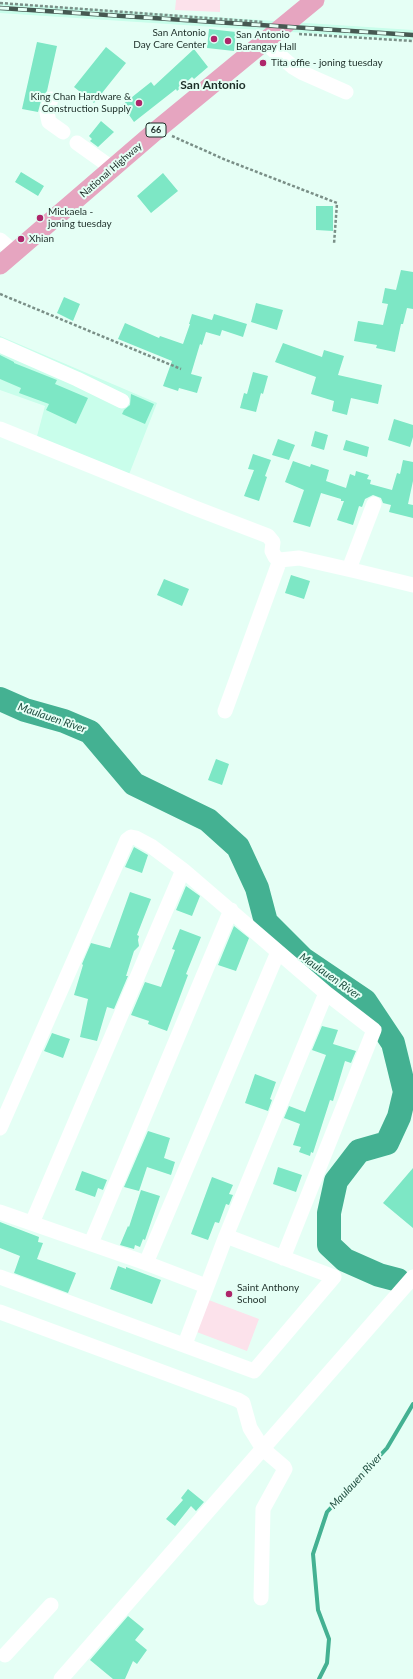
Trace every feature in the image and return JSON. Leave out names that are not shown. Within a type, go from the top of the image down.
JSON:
[{"type":"main road","name":"National Highway","points":[[0,265],[158,129],[264,42],[291,29],[315,0]]},
{"type":"street","points":[[264,42],[293,67],[346,92]]},
{"type":"street","points":[[51,99],[46,113],[49,122],[63,132]]},
{"type":"street","points":[[77,142],[112,168]]},
{"type":"street","points":[[0,240],[15,253]]},
{"type":"street","points":[[0,345],[77,378],[122,401]]},
{"type":"street","points":[[0,429],[268,536],[273,542],[272,551],[275,557],[280,560],[299,558],[413,585]]},
{"type":"street","points":[[349,569],[374,504]]},
{"type":"street","points":[[225,711],[280,560]]},
{"type":"street","points":[[0,1128],[127,840],[131,837],[136,838],[152,846],[184,870],[326,993],[374,1030],[283,1258]]},
{"type":"street","points":[[32,1223],[184,870]]},
{"type":"street","points":[[90,1243],[231,910]]},
{"type":"street","points":[[146,1263],[278,952]]},
{"type":"street","points":[[185,1344],[226,1236],[326,993]]},
{"type":"street","points":[[0,1212],[146,1263],[206,1286]]},
{"type":"street","points":[[0,1277],[254,1370],[334,1276],[226,1236]]},
{"type":"street","points":[[62,1679],[413,1277]]},
{"type":"street","points":[[0,1312],[243,1403],[250,1428],[263,1449],[285,1469],[263,1509],[261,1598]]},
{"type":"street","points":[[2,1656],[51,1605]]},
{"type":"path","points":[[0,3],[413,41]]},
{"type":"path","points":[[158,129],[226,160],[338,203],[334,244]]},
{"type":"path","points":[[0,294],[181,369]]},
{"type":"shaded area","points":[[176,0],[220,0],[220,12],[175,10]]},
{"type":"shaded area","points":[[0,3],[413,30],[413,40],[0,13]]},
{"type":"shaded area","points":[[0,336],[157,403],[128,477],[36,440],[45,406],[0,390]]},
{"type":"shaded area","points":[[206,1299],[259,1319],[247,1351],[194,1331]]},
{"type":"building","points":[[209,29],[236,32],[234,51],[207,48]]},
{"type":"building","points":[[37,42],[57,46],[47,91],[42,97],[38,112],[22,109]]},
{"type":"building","points":[[106,47],[126,63],[94,103],[74,87]]},
{"type":"building","points":[[194,49],[208,67],[194,79],[192,77],[177,91],[176,89],[134,122],[122,105],[151,82],[154,86]]},
{"type":"building","points":[[101,121],[114,132],[98,147],[90,141],[92,139],[89,136]]},
{"type":"building","points":[[21,172],[44,186],[38,196],[15,182]]},
{"type":"building","points":[[163,173],[178,191],[151,213],[137,196]]},
{"type":"building","points":[[316,206],[333,206],[333,231],[316,230]]},
{"type":"building","points":[[401,270],[413,272],[413,309],[407,308],[403,324],[401,324],[395,352],[376,348],[377,345],[354,341],[358,321],[383,325],[388,304],[382,303],[385,288],[396,290]]},
{"type":"building","points":[[64,297],[80,304],[73,321],[57,313]]},
{"type":"building","points":[[256,303],[283,310],[277,330],[251,322]]},
{"type":"building","points":[[192,314],[212,320],[214,314],[247,324],[243,337],[222,330],[220,336],[206,332],[202,345],[200,344],[191,374],[202,377],[197,393],[179,388],[178,391],[163,386],[172,361],[118,339],[125,323],[159,338],[160,336],[183,344]]},
{"type":"building","points":[[283,343],[322,357],[324,350],[344,356],[338,375],[382,385],[378,404],[351,398],[347,415],[332,411],[334,401],[311,394],[316,377],[275,362]]},
{"type":"building","points":[[0,355],[14,363],[57,380],[55,384],[88,398],[76,424],[46,410],[49,404],[19,393],[21,388],[0,379]]},
{"type":"building","points":[[253,372],[268,376],[263,394],[261,393],[256,412],[240,408],[244,393],[247,394]]},
{"type":"building","points":[[131,394],[154,404],[145,424],[122,414],[130,405]]},
{"type":"building","points":[[394,419],[413,425],[413,437],[410,447],[388,440]]},
{"type":"building","points":[[315,431],[328,435],[324,450],[311,446]]},
{"type":"building","points":[[278,439],[295,445],[289,460],[272,455]]},
{"type":"building","points":[[346,440],[369,447],[367,457],[343,450]]},
{"type":"building","points":[[253,454],[271,460],[265,476],[267,477],[259,501],[244,496],[254,470],[248,469]]},
{"type":"building","points":[[403,460],[413,462],[413,481],[408,504],[413,505],[413,518],[389,512],[391,505],[383,503],[381,498],[373,495],[365,499],[362,507],[359,506],[353,525],[337,520],[344,501],[321,493],[310,527],[293,522],[304,490],[285,482],[293,461],[310,467],[311,464],[329,470],[326,481],[346,488],[350,474],[355,476],[356,471],[369,475],[367,479],[371,480],[370,484],[392,490],[397,473],[400,474]]},
{"type":"building","points":[[291,575],[310,581],[304,599],[285,593]]},
{"type":"building","points":[[164,579],[189,589],[182,606],[157,595]]},
{"type":"building","points":[[216,759],[229,764],[222,785],[208,780]]},
{"type":"building","points":[[134,847],[148,855],[142,873],[125,867]]},
{"type":"building","points":[[186,886],[200,896],[192,916],[176,910]]},
{"type":"building","points":[[130,892],[151,899],[137,935],[139,936],[139,946],[134,951],[126,976],[128,976],[114,1009],[107,1007],[97,1041],[80,1037],[88,999],[74,995],[83,965],[82,964],[91,943],[110,948]]},
{"type":"building","points":[[234,926],[249,938],[236,971],[218,965]]},
{"type":"building","points":[[180,929],[201,937],[186,974],[188,975],[167,1031],[148,1024],[149,1021],[131,1015],[145,982],[161,987],[175,950],[172,949]]},
{"type":"building","points":[[322,1026],[338,1030],[333,1044],[356,1051],[351,1063],[345,1061],[333,1101],[330,1100],[313,1153],[311,1152],[310,1156],[299,1152],[301,1147],[293,1145],[300,1124],[284,1118],[289,1106],[305,1112],[326,1055],[312,1050]]},
{"type":"building","points":[[52,1033],[70,1039],[63,1058],[44,1051]]},
{"type":"building","points":[[255,1074],[276,1082],[270,1099],[272,1100],[268,1111],[245,1103]]},
{"type":"building","points":[[148,1131],[170,1138],[164,1158],[175,1162],[171,1175],[147,1167],[139,1191],[124,1187]]},
{"type":"building","points":[[278,1167],[302,1175],[296,1192],[273,1184]]},
{"type":"building","points":[[413,1168],[413,1228],[383,1203]]},
{"type":"building","points":[[82,1171],[107,1180],[103,1190],[98,1188],[95,1197],[75,1190]]},
{"type":"building","points":[[212,1177],[233,1185],[229,1194],[233,1195],[229,1205],[226,1204],[219,1223],[215,1222],[208,1240],[191,1234]]},
{"type":"building","points":[[141,1190],[160,1196],[145,1240],[143,1239],[140,1247],[135,1245],[134,1249],[120,1245],[128,1226],[129,1227]]},
{"type":"building","points":[[0,1222],[39,1237],[38,1242],[43,1243],[37,1259],[76,1273],[68,1293],[14,1273],[20,1256],[0,1248]]},
{"type":"building","points":[[118,1266],[126,1269],[126,1267],[161,1280],[152,1304],[110,1289]]},
{"type":"building","points":[[188,1489],[204,1502],[196,1511],[191,1506],[175,1526],[166,1519],[183,1500],[181,1498]]},
{"type":"building","points":[[128,1616],[144,1629],[135,1640],[147,1650],[137,1664],[133,1661],[125,1679],[113,1679],[90,1660]]},
{"type":"waterway","name":"Maulauen River","points":[[0,699],[25,710],[64,721],[90,732],[134,784],[208,820],[238,847],[257,888],[266,922],[303,959],[365,1001],[393,1043],[405,1092],[399,1117],[387,1143],[359,1151],[336,1181],[329,1213],[329,1245],[345,1260],[379,1275],[398,1280]]},
{"type":"waterway","name":"Maulauen River","points":[[319,1679],[327,1663],[329,1639],[318,1610],[313,1554],[327,1512],[387,1448],[413,1404]]},
{"type":"railway","points":[[0,8],[413,35]]},
{"type":"place","name":"San Antonio Day Care Center","points":[[214,39]]},
{"type":"place","name":"San Antonio Barangay Hall","points":[[228,41]]},
{"type":"place","name":"Tita offie - joning tuesday","points":[[263,63]]},
{"type":"place","name":"King Chan Hardware & Construction Supply","points":[[139,103]]},
{"type":"place","name":"Mickaela - joning tuesday","points":[[40,218]]},
{"type":"place","name":"Xhian","points":[[21,239]]},
{"type":"place","name":"Saint Anthony School","points":[[229,1294]]},
{"type":"district","name":"San Antonio","points":[[213,85]]}]
